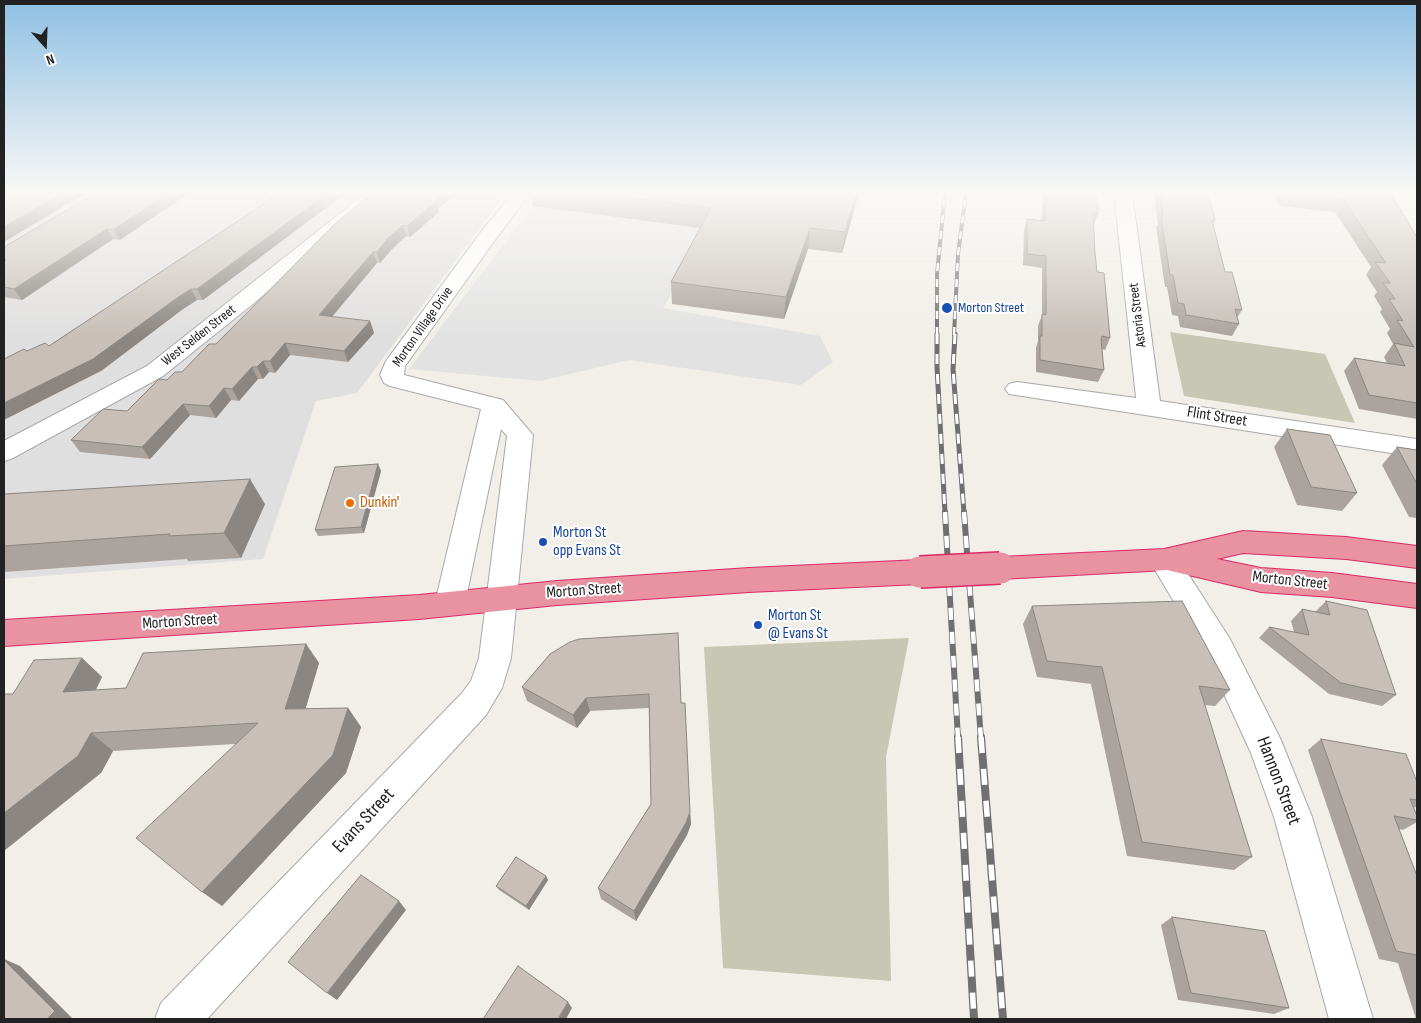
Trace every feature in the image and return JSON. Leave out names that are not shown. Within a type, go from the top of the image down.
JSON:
[{"type":"highway","name":"Morton Street","points":[[4,633],[419,607],[501,597],[748,580],[1164,560],[1242,542],[1346,548],[1417,557]]},
{"type":"highway","name":"Morton Street","points":[[1164,560],[1261,580],[1332,585],[1417,596]]},
{"type":"street","name":"West Selden Street","points":[[4,452],[155,371],[319,241]]},
{"type":"street","name":"Morton Village Drive","points":[[485,241],[394,366],[392,378],[398,382],[494,405]]},
{"type":"street","name":"Astoria Street","points":[[1129,241],[1149,407]]},
{"type":"street","name":"Flint Street","points":[[1016,389],[1149,407],[1417,448]]},
{"type":"street","points":[[494,405],[520,435],[516,486],[501,597]]},
{"type":"street","points":[[450,603],[494,405]]},
{"type":"street","name":"Hannon Street","points":[[1164,560],[1218,649],[1268,750],[1293,817],[1351,1019]]},
{"type":"street","name":"Evans Street","points":[[185,1017],[474,704],[485,688],[492,670],[501,597]]},
{"type":"shaded area","points":[[4,241],[470,241],[357,393],[316,401],[263,559],[4,579]]},
{"type":"shaded area","points":[[507,241],[704,241],[663,308],[820,336],[833,362],[801,385],[629,360],[540,381],[409,369]]},
{"type":"shaded area","points":[[1170,332],[1325,354],[1355,423],[1184,396]]},
{"type":"shaded area","points":[[909,638],[886,757],[891,981],[723,968],[704,647]]},
{"type":"building","points":[[15,241],[89,241],[14,289],[4,287],[4,261],[6,260],[4,259],[4,247]]},
{"type":"building","points":[[208,241],[263,241],[197,289],[191,289],[177,298],[93,359],[4,403],[4,359],[24,349],[27,351],[45,343],[49,346]]},
{"type":"building","points":[[318,241],[386,241],[377,252],[373,252],[319,315],[370,321],[344,351],[285,343],[270,361],[263,361],[257,367],[252,367],[232,389],[224,388],[209,406],[183,404],[142,447],[71,440],[103,409],[127,411],[159,379],[167,380],[175,372],[182,372],[209,344],[216,344]]},
{"type":"building","points":[[693,241],[806,241],[786,297],[671,282]]},
{"type":"building","points":[[1027,241],[1094,241],[1097,272],[1104,273],[1110,338],[1102,336],[1101,340],[1104,370],[1040,360],[1042,314],[1046,315],[1046,256],[1027,254]]},
{"type":"building","points":[[1165,241],[1217,241],[1225,272],[1232,272],[1242,310],[1235,309],[1239,324],[1186,315],[1184,304],[1178,303],[1173,275],[1170,275]]},
{"type":"building","points":[[1371,241],[1417,241],[1417,403],[1369,395],[1354,358],[1405,366],[1394,343],[1414,347],[1397,320],[1403,321],[1389,299],[1395,299],[1383,283],[1390,283],[1375,262],[1386,263]]},
{"type":"building","points":[[1287,429],[1330,435],[1357,493],[1311,487]]},
{"type":"building","points":[[1397,447],[1417,450],[1417,484]]},
{"type":"building","name":"Dunkin'","points":[[378,464],[361,527],[315,530],[335,467]]},
{"type":"building","points":[[250,479],[224,533],[169,536],[170,534],[4,546],[4,494]]},
{"type":"building","points":[[1182,601],[1230,690],[1199,686],[1252,857],[1142,842],[1102,667],[1047,661],[1032,606]]},
{"type":"building","points":[[1326,601],[1367,610],[1396,695],[1341,683],[1269,627],[1309,635],[1302,609],[1330,615]]},
{"type":"building","points":[[678,633],[681,703],[685,703],[690,812],[686,823],[634,911],[598,888],[651,804],[649,694],[586,698],[573,715],[522,687],[550,654],[570,642],[579,639]]},
{"type":"building","points":[[306,644],[285,709],[348,708],[333,755],[202,892],[136,838],[258,723],[91,733],[78,756],[4,813],[4,694],[13,694],[34,660],[82,658],[63,692],[126,688],[143,653]]},
{"type":"building","points":[[1321,739],[1406,754],[1417,782],[1417,800],[1410,799],[1417,820],[1394,816],[1417,876],[1417,959],[1416,955],[1396,951]]},
{"type":"building","points":[[516,857],[546,876],[526,906],[496,886]]},
{"type":"building","points":[[361,875],[399,901],[327,993],[288,962]]},
{"type":"building","points":[[1172,917],[1265,931],[1289,1008],[1191,993]]},
{"type":"building","points":[[4,960],[55,1011],[47,1019],[4,1019]]},
{"type":"building","points":[[518,966],[568,1002],[558,1019],[483,1019]]},
{"type":"railway","points":[[940,241],[937,274],[937,367],[945,513]]},
{"type":"railway","points":[[954,335],[960,241]]},
{"type":"railway","points":[[955,334],[953,369],[964,513]]},
{"type":"railway","points":[[945,512],[958,739]]},
{"type":"railway","points":[[964,512],[981,739]]},
{"type":"railway","points":[[958,737],[974,1019]]},
{"type":"railway","points":[[981,737],[1003,1019]]},
{"type":"place","name":"Morton Street","points":[[947,308]]},
{"type":"place","name":"Dunkin'","points":[[350,503]]},
{"type":"place","name":"Morton St opp Evans St","points":[[543,542]]},
{"type":"place","name":"Morton St @ Evans St","points":[[758,625]]}]
